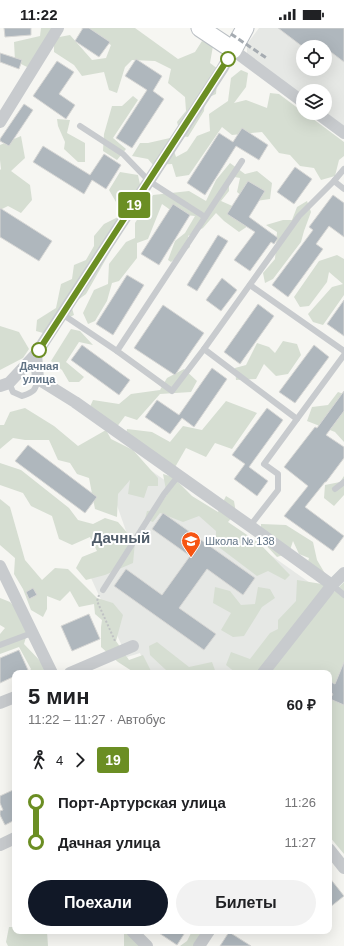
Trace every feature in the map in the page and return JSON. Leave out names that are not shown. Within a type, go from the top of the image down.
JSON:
[{"type":"street","points":[[0,122],[58,28]]},
{"type":"street","points":[[200,28],[233,50],[296,97]]},
{"type":"street","points":[[5,385],[36,354],[222,68],[245,28]]},
{"type":"street","points":[[326,120],[344,133]]},
{"type":"street","points":[[36,354],[38,380],[75,402],[332,585]]},
{"type":"street","points":[[0,566],[50,670]]},
{"type":"street","points":[[265,670],[332,585],[344,573]]},
{"type":"street","points":[[77,670],[133,646]]},
{"type":"street","points":[[0,703],[12,698]]},
{"type":"street","points":[[0,846],[12,840]]},
{"type":"street","points":[[332,853],[344,868]]},
{"type":"street","points":[[135,934],[147,946]]},
{"type":"street","points":[[199,946],[207,934]]},
{"type":"lane","points":[[80,126],[123,154],[149,181],[205,217]]},
{"type":"lane","points":[[117,351],[242,161]]},
{"type":"lane","points":[[62,314],[117,351],[172,391],[204,349],[299,216],[344,169]]},
{"type":"lane","points":[[334,181],[344,189]]},
{"type":"lane","points":[[250,284],[344,351]]},
{"type":"lane","points":[[204,349],[297,418]]},
{"type":"lane","points":[[250,526],[278,490],[278,474],[264,464],[344,355]]},
{"type":"lane","points":[[5,385],[13,392],[22,396],[32,393],[38,380]]},
{"type":"lane","points":[[104,590],[164,494],[178,475]]},
{"type":"lane","points":[[335,489],[344,482]]},
{"type":"lane","points":[[332,585],[344,595]]},
{"type":"lane","points":[[0,645],[32,633]]},
{"type":"path","points":[[104,590],[97,601],[120,652]]},
{"type":"shaded area","points":[[41,28],[53,28],[44,54],[27,67],[15,61],[14,42],[40,36]]},
{"type":"shaded area","points":[[81,28],[135,28],[178,59],[195,52],[202,41],[213,46],[210,63],[218,69],[216,94],[205,99],[204,111],[188,137],[181,136],[177,122],[186,111],[185,97],[168,83],[171,69],[155,61],[132,60],[125,67],[117,93],[109,90],[104,72],[82,76],[74,65],[54,52],[54,38],[70,35],[92,60],[106,58],[111,45]]},
{"type":"shaded area","points":[[259,28],[344,28],[344,126],[332,117],[332,84],[296,84],[296,91],[247,55],[247,44]]},
{"type":"shaded area","points":[[241,70],[248,73],[246,87],[234,103],[246,100],[267,108],[270,93],[279,94],[296,107],[296,120],[314,120],[344,142],[344,156],[339,160],[335,176],[321,180],[314,168],[300,166],[290,155],[279,153],[262,132],[232,135],[222,127],[189,175],[176,177],[172,164],[153,165],[148,159],[132,156],[140,143],[148,143],[170,138],[176,157],[187,151],[197,136],[210,131],[209,114],[228,101],[231,78]]},
{"type":"shaded area","points":[[133,96],[138,100],[113,138],[126,149],[117,160],[103,151],[104,134],[112,106],[122,106]]},
{"type":"shaded area","points":[[57,119],[70,120],[67,133],[85,143],[85,162],[78,162],[64,149],[65,142],[58,126]]},
{"type":"shaded area","points":[[21,136],[25,158],[11,171],[30,185],[32,200],[21,213],[8,206],[0,210],[0,145]]},
{"type":"shaded area","points":[[230,163],[245,174],[257,171],[272,183],[270,199],[249,202],[237,192],[240,178],[229,176],[229,191],[221,201],[246,212],[251,224],[239,232],[216,213],[203,228],[188,236],[190,247],[171,262],[168,260],[175,241],[185,233],[195,216],[176,214],[162,204],[148,239],[137,243],[137,258],[119,281],[112,283],[107,301],[95,321],[88,324],[83,313],[94,290],[108,284],[109,264],[126,242],[135,238],[135,223],[153,195],[189,191],[206,201],[216,180]]},
{"type":"shaded area","points":[[120,172],[138,175],[142,194],[111,235],[111,250],[86,294],[71,305],[74,315],[61,321],[43,333],[36,331],[37,320],[56,308],[61,284],[72,279],[74,265],[86,260],[94,246],[94,236],[104,224],[118,217],[116,202],[109,190]]},
{"type":"shaded area","points":[[307,201],[311,212],[301,242],[273,279],[265,283],[263,273],[275,259],[277,232],[266,225],[283,220],[292,220],[297,207]]},
{"type":"shaded area","points":[[337,255],[344,259],[344,295],[323,325],[313,322],[308,314],[332,287],[343,284],[329,272],[327,282],[309,306],[300,307],[294,297],[319,261]]},
{"type":"shaded area","points":[[0,326],[19,332],[29,349],[23,358],[0,370]]},
{"type":"shaded area","points":[[71,329],[80,331],[93,345],[79,342],[66,362],[84,377],[79,382],[69,382],[62,370],[51,361]]},
{"type":"shaded area","points":[[283,341],[297,344],[301,355],[288,374],[276,376],[264,364],[256,379],[236,380],[235,368],[246,365],[257,343],[269,347],[275,353]]},
{"type":"shaded area","points":[[184,369],[197,381],[191,392],[160,394],[137,420],[125,416],[116,428],[89,409],[93,400],[119,404],[131,394],[160,390],[167,378]]},
{"type":"shaded area","points":[[338,392],[344,394],[344,442],[335,432],[307,421],[312,407],[328,405]]},
{"type":"shaded area","points":[[226,401],[257,413],[232,449],[215,443],[206,457],[186,448],[174,469],[126,436],[127,429],[152,432],[170,442],[183,426],[202,430]]},
{"type":"shaded area","points":[[25,408],[54,426],[78,446],[106,430],[111,439],[133,450],[158,478],[158,486],[148,486],[144,498],[128,494],[130,480],[118,494],[117,517],[95,509],[89,478],[77,474],[70,463],[58,460],[49,440],[25,440],[13,438],[0,449],[0,425],[4,425],[10,412]]},
{"type":"shaded area","name":"Школа № 138","points":[[139,462],[320,590],[254,670],[147,670],[140,653],[127,657],[86,567],[132,548],[113,494]]},
{"type":"shaded area","points":[[0,463],[21,470],[69,508],[78,520],[93,524],[105,518],[118,522],[135,542],[133,563],[105,575],[86,580],[76,568],[82,557],[97,551],[90,537],[72,545],[59,539],[52,516],[31,506],[23,493],[0,485]]},
{"type":"shaded area","points":[[163,474],[173,477],[192,496],[218,512],[226,496],[234,501],[236,513],[228,522],[259,543],[290,575],[285,580],[268,571],[257,576],[216,545],[216,531],[199,516],[183,522],[160,513],[153,522],[145,519],[147,511],[156,510],[167,495]]},
{"type":"shaded area","points":[[344,476],[344,495],[334,506],[324,498],[325,485],[340,482]]},
{"type":"shaded area","points":[[0,499],[10,507],[25,560],[42,580],[55,568],[68,569],[97,598],[113,603],[123,615],[116,641],[129,660],[143,655],[150,670],[130,670],[118,662],[101,647],[102,620],[95,614],[94,604],[79,607],[70,591],[60,601],[47,596],[47,609],[43,617],[31,610],[23,589],[14,574],[15,558],[0,545]]},
{"type":"shaded area","points":[[261,524],[286,525],[313,542],[317,560],[327,577],[305,572],[309,558],[299,554],[293,541],[289,553],[277,557],[261,540]]},
{"type":"shaded area","points":[[297,580],[322,584],[332,594],[344,582],[344,854],[332,840],[332,670],[232,670],[226,665],[231,652],[250,659],[270,633],[278,629],[278,620],[296,601]]},
{"type":"shaded area","points":[[215,587],[230,591],[241,605],[255,604],[258,587],[270,589],[275,598],[262,607],[244,636],[233,637],[221,630],[231,613],[213,603]]},
{"type":"shaded area","points":[[0,598],[10,602],[30,623],[24,644],[44,665],[45,670],[30,670],[19,647],[0,654],[0,634],[5,628],[0,625]]},
{"type":"shaded area","points":[[157,642],[189,667],[212,662],[215,670],[166,670],[150,655],[149,646]]},
{"type":"shaded area","points":[[9,927],[12,927],[12,934],[47,934],[48,946],[8,946],[6,942]]},
{"type":"shaded area","points":[[124,934],[135,934],[147,946],[124,946]]},
{"type":"shaded area","points":[[190,934],[203,934],[205,946],[180,946],[187,941]]},
{"type":"building","points":[[4,28],[31,28],[31,35],[5,37]]},
{"type":"building","points":[[83,28],[89,28],[110,42],[99,57],[75,41]]},
{"type":"building","points":[[278,28],[344,28],[344,62],[332,53],[332,40],[296,40],[296,42]]},
{"type":"building","points":[[0,53],[22,60],[19,69],[0,62]]},
{"type":"building","points":[[136,59],[162,76],[153,91],[164,99],[132,148],[116,138],[147,90],[125,76]]},
{"type":"building","points":[[57,61],[74,72],[59,94],[75,105],[66,119],[33,96]]},
{"type":"building","points":[[24,104],[33,110],[9,146],[0,141],[0,139]]},
{"type":"building","points":[[242,128],[268,145],[259,160],[236,146],[205,195],[187,183],[219,133],[233,142]]},
{"type":"building","points":[[43,146],[90,175],[104,154],[121,165],[106,189],[92,180],[84,194],[33,162]]},
{"type":"building","points":[[295,167],[312,179],[294,204],[277,192]]},
{"type":"building","points":[[248,181],[265,191],[249,217],[278,238],[274,244],[271,242],[250,271],[234,260],[255,232],[227,214]]},
{"type":"building","points":[[333,195],[344,203],[344,237],[329,226],[316,244],[323,249],[288,297],[272,285],[313,230],[309,227]]},
{"type":"building","points":[[173,204],[190,215],[159,265],[141,254]]},
{"type":"building","points":[[0,208],[52,241],[39,261],[0,237]]},
{"type":"building","points":[[218,235],[228,241],[197,291],[187,285]]},
{"type":"building","points":[[127,275],[144,285],[113,335],[96,324]]},
{"type":"building","points":[[222,278],[237,290],[221,311],[206,300]]},
{"type":"building","points":[[344,300],[344,336],[327,324]]},
{"type":"building","points":[[258,304],[274,316],[240,364],[224,352]]},
{"type":"building","points":[[163,305],[204,333],[175,375],[134,348]]},
{"type":"building","points":[[82,345],[130,380],[119,395],[71,360]]},
{"type":"building","points":[[314,345],[329,357],[295,403],[279,392]]},
{"type":"building","points":[[212,368],[227,379],[194,427],[182,418],[170,434],[145,417],[157,400],[179,415]]},
{"type":"building","points":[[344,391],[344,411],[326,435],[344,447],[344,458],[305,507],[344,536],[333,551],[284,516],[308,486],[284,467],[315,427],[317,428]]},
{"type":"building","points":[[267,408],[283,420],[249,467],[268,481],[257,496],[234,479],[245,464],[232,455]]},
{"type":"building","points":[[28,445],[97,497],[85,513],[15,461]]},
{"type":"building","points":[[163,513],[255,578],[243,595],[207,569],[179,608],[216,634],[204,650],[114,586],[126,569],[162,595],[190,556],[152,529]]},
{"type":"building","points":[[33,588],[37,595],[29,599],[26,592]]},
{"type":"building","points":[[89,614],[100,639],[72,651],[61,626]]},
{"type":"building","points":[[19,650],[28,670],[12,670],[12,677],[0,683],[0,658]]},
{"type":"building","points":[[344,662],[344,705],[332,700],[332,682],[335,684]]},
{"type":"building","points":[[12,790],[12,822],[5,825],[0,815],[0,811],[3,810],[0,803],[0,796]]},
{"type":"building","points":[[332,881],[344,896],[332,906]]},
{"type":"building","points":[[160,934],[184,934],[177,945]]},
{"type":"building","points":[[228,934],[232,934],[251,946],[220,946]]},
{"type":"railway","points":[[231,34],[268,59]]},
{"type":"bus line","name":"19","points":[[39,350],[228,59]]},
{"type":"place","name":"Дачная улица","points":[[39,350]]},
{"type":"place","name":"Школа № 138","points":[[191,558]]},
{"type":"district","name":"Дачный","points":[[121,538]]}]
